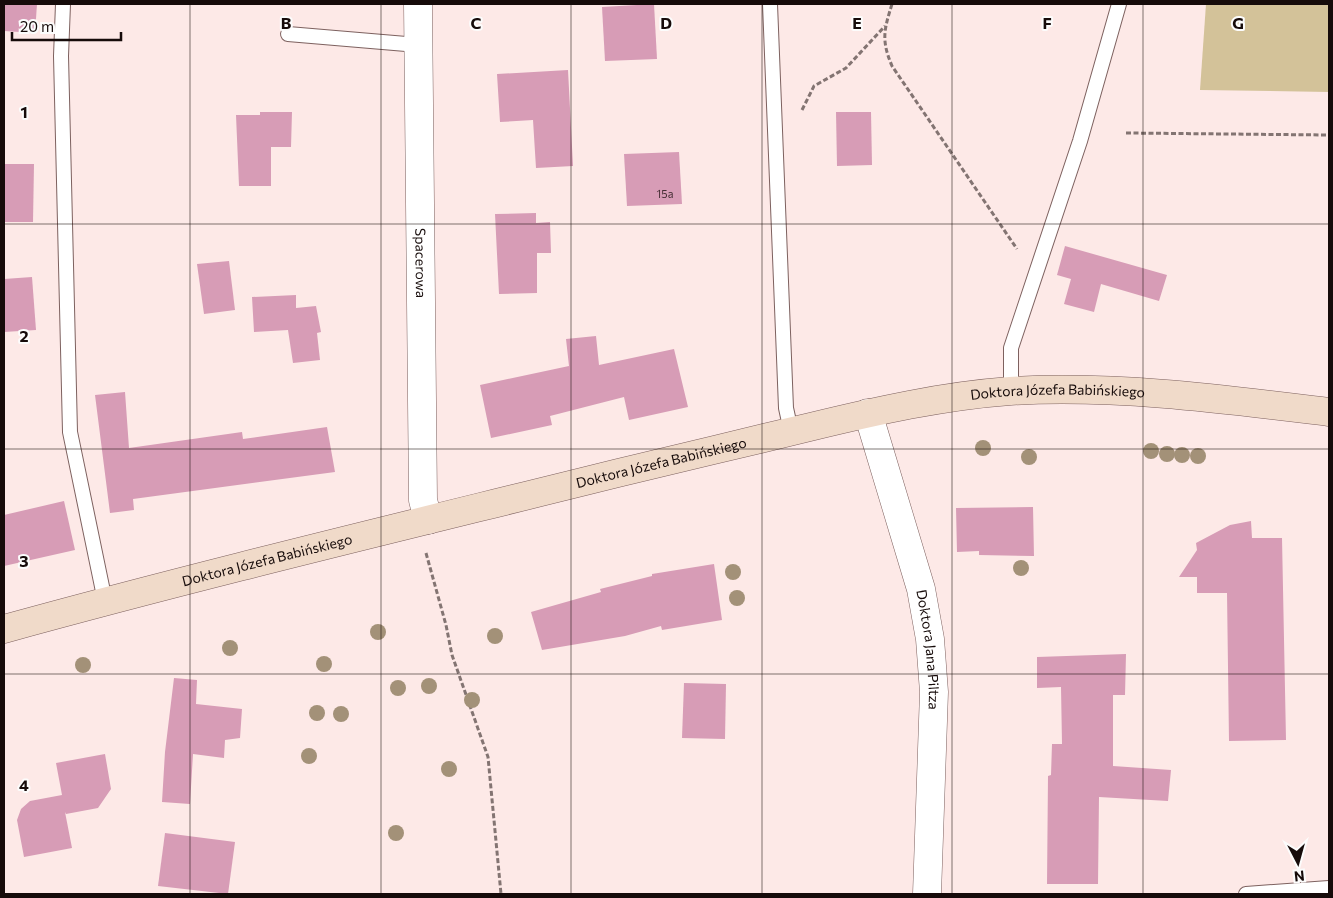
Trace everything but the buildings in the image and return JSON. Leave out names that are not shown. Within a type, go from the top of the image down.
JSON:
[{"type":"street","name":"Spacerowa","points":[[418,4],[423,500],[426,532]]},
{"type":"street","name":"Doktora Józefa Babińskiego","points":[[4,629],[104,601],[426,532],[791,431],[942,398],[1011,391],[1094,390],[1181,395],[1329,412]]},
{"type":"street","name":"Doktora Jana Piltza","points":[[868,413],[921,589],[930,638],[934,692],[927,894]]},
{"type":"lane","points":[[64,4],[61,56],[70,432],[104,601]]},
{"type":"lane","points":[[770,4],[786,408],[791,431]]},
{"type":"lane","points":[[1011,391],[1012,348],[1080,141],[1119,4]]},
{"type":"lane","points":[[288,34],[418,45]]},
{"type":"lane","points":[[1246,894],[1329,888]]},
{"type":"path","points":[[892,4],[885,26],[884,47],[892,66],[1021,253]]},
{"type":"path","points":[[801,112],[814,86],[846,68],[885,26]]},
{"type":"path","points":[[1126,133],[1329,135]]},
{"type":"path","points":[[426,532],[452,656],[488,757],[501,894]]},
{"type":"shaded area","points":[[1206,4],[1329,4],[1329,92],[1200,90]]}]
